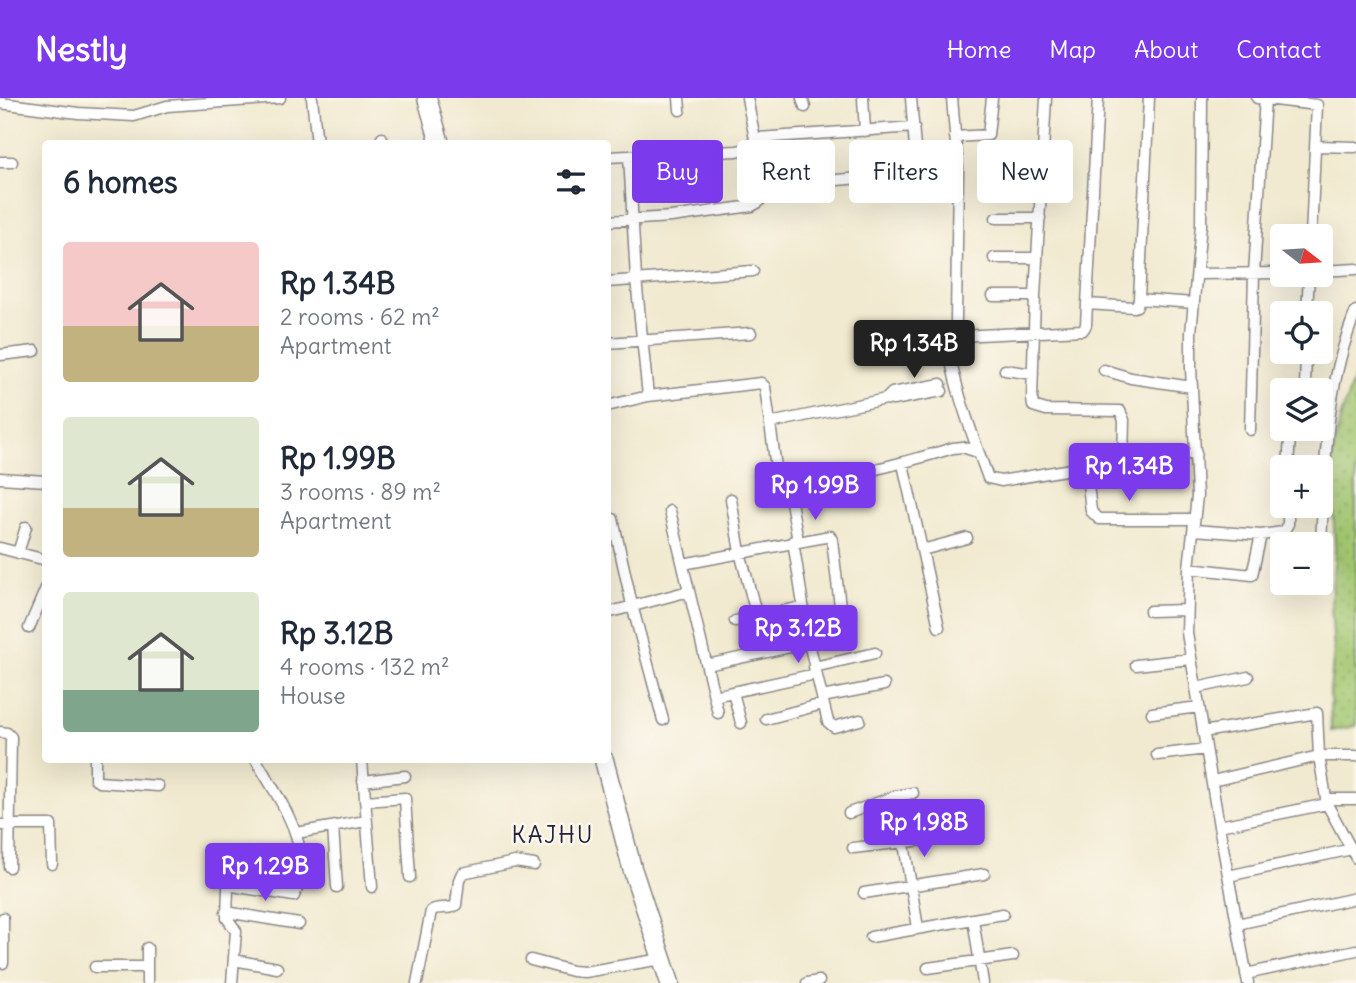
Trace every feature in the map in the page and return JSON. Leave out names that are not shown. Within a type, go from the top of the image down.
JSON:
[{"type":"highway","points":[[427,98],[439,140]]},
{"type":"highway","points":[[605,763],[628,855],[670,983]]},
{"type":"street","points":[[0,103],[78,113],[134,116],[167,106],[280,98]]},
{"type":"street","points":[[312,98],[317,140]]},
{"type":"street","points":[[679,98],[680,110]]},
{"type":"street","points":[[747,98],[755,139]]},
{"type":"street","points":[[863,98],[865,131]]},
{"type":"street","points":[[911,98],[915,140]]},
{"type":"street","points":[[953,98],[956,140]]},
{"type":"street","points":[[956,137],[988,135],[992,98]]},
{"type":"street","points":[[1046,98],[1035,296],[1033,406],[1038,409],[1120,411],[1124,420],[1123,460]]},
{"type":"street","points":[[1098,98],[1086,325],[1083,330],[958,335],[950,341],[948,349],[952,368],[977,451],[988,478],[996,481],[1123,460],[1196,453]]},
{"type":"street","points":[[1087,304],[1137,306],[1149,98]]},
{"type":"street","points":[[1202,98],[1201,225],[1194,303],[1192,387],[1196,453],[1194,524],[1186,610],[1191,659],[1228,876],[1247,978],[1356,950]]},
{"type":"street","points":[[1257,98],[1308,100],[1317,105],[1312,224]]},
{"type":"street","points":[[1250,430],[1254,274],[1265,98]]},
{"type":"street","points":[[611,157],[737,151],[745,149],[755,139],[914,127]]},
{"type":"street","points":[[1317,146],[1355,147]]},
{"type":"street","points":[[629,156],[636,279],[648,396]]},
{"type":"street","points":[[0,162],[12,162]]},
{"type":"street","points":[[611,221],[752,206],[756,203]]},
{"type":"street","points":[[956,321],[958,203]]},
{"type":"street","points":[[996,218],[1040,218]]},
{"type":"street","points":[[994,258],[1037,258]]},
{"type":"street","points":[[1334,270],[1356,269]]},
{"type":"street","points":[[611,282],[753,271]]},
{"type":"street","points":[[1198,274],[1270,273]]},
{"type":"street","points":[[993,296],[1035,296]]},
{"type":"street","points":[[1139,299],[1194,303]]},
{"type":"street","points":[[1322,532],[1327,420],[1341,350],[1356,311]]},
{"type":"street","points":[[611,343],[751,333]]},
{"type":"street","points":[[0,355],[35,351]]},
{"type":"street","points":[[1005,370],[1033,374]]},
{"type":"street","points":[[1104,370],[1131,378],[1192,387]]},
{"type":"street","points":[[611,405],[648,396],[761,383],[765,387],[777,475],[782,484],[788,485],[842,478],[962,447],[977,451]]},
{"type":"street","points":[[769,422],[892,400],[941,387]]},
{"type":"street","points":[[903,464],[939,627]]},
{"type":"street","points":[[1086,466],[1091,510],[1099,519],[1194,524],[1261,535],[1285,531],[1288,518]]},
{"type":"street","points":[[0,478],[42,481]]},
{"type":"street","points":[[788,485],[807,632],[828,722],[831,726],[860,720]]},
{"type":"street","points":[[731,499],[740,552],[757,617]]},
{"type":"street","points":[[670,511],[718,713]]},
{"type":"street","points":[[613,519],[632,605],[663,720]]},
{"type":"street","points":[[18,552],[26,527]]},
{"type":"street","points":[[1189,568],[1252,575],[1261,535]]},
{"type":"street","points":[[683,564],[828,536],[831,538],[841,626],[807,632]]},
{"type":"street","points":[[922,550],[967,538]]},
{"type":"street","points":[[0,548],[42,559]]},
{"type":"street","points":[[611,611],[689,591]]},
{"type":"street","points":[[29,628],[42,597]]},
{"type":"street","points":[[735,621],[803,607]]},
{"type":"street","points":[[1150,611],[1186,610]]},
{"type":"street","points":[[707,665],[809,643]]},
{"type":"street","points":[[714,696],[875,653]]},
{"type":"street","points":[[1136,664],[1191,659]]},
{"type":"street","points":[[1196,688],[1248,677]]},
{"type":"street","points":[[766,719],[884,685]]},
{"type":"street","points":[[733,692],[741,723]]},
{"type":"street","points":[[1152,713],[1199,707]]},
{"type":"street","points":[[1203,733],[1317,713],[1319,756],[1326,801],[1353,847],[1228,876]]},
{"type":"street","points":[[0,732],[11,737],[5,776],[5,825],[9,867]]},
{"type":"street","points":[[1157,755],[1206,750]]},
{"type":"street","points":[[1212,781],[1319,756],[1356,756]]},
{"type":"street","points":[[95,763],[95,779],[99,782],[158,786]]},
{"type":"street","points":[[232,983],[236,930],[227,918],[227,891],[230,887],[294,896],[300,879],[296,833],[258,763]]},
{"type":"street","points":[[362,763],[372,887]]},
{"type":"street","points":[[363,781],[405,776]]},
{"type":"street","points":[[849,813],[896,796],[913,793]]},
{"type":"street","points":[[896,796],[906,842],[918,928]]},
{"type":"street","points":[[365,801],[405,798],[410,877]]},
{"type":"street","points":[[1219,826],[1326,801],[1356,799]]},
{"type":"street","points":[[296,833],[366,821]]},
{"type":"street","points":[[5,825],[51,825],[52,864]]},
{"type":"street","points":[[333,827],[337,887]]},
{"type":"street","points":[[853,848],[958,836]]},
{"type":"street","points":[[417,983],[431,911],[435,908],[454,907],[462,873],[515,862],[534,865]]},
{"type":"street","points":[[864,892],[984,874]]},
{"type":"street","points":[[1237,924],[1356,898]]},
{"type":"street","points":[[226,912],[299,924]]},
{"type":"street","points":[[871,937],[1003,914]]},
{"type":"street","points":[[3,963],[4,918]]},
{"type":"street","points":[[973,919],[983,983]]},
{"type":"street","points":[[147,948],[147,983]]},
{"type":"street","points":[[928,968],[1013,956]]},
{"type":"street","points":[[531,960],[584,972],[662,959]]},
{"type":"street","points":[[234,960],[277,968]]},
{"type":"street","points":[[95,967],[147,967]]},
{"type":"street","points":[[807,983],[819,981]]},
{"type":"green space","points":[[1356,371],[1356,726],[1331,731],[1330,691],[1334,651],[1331,605],[1335,549],[1332,455],[1340,419]]},
{"type":"district","name":"KAJHU","points":[[553,834]]}]
